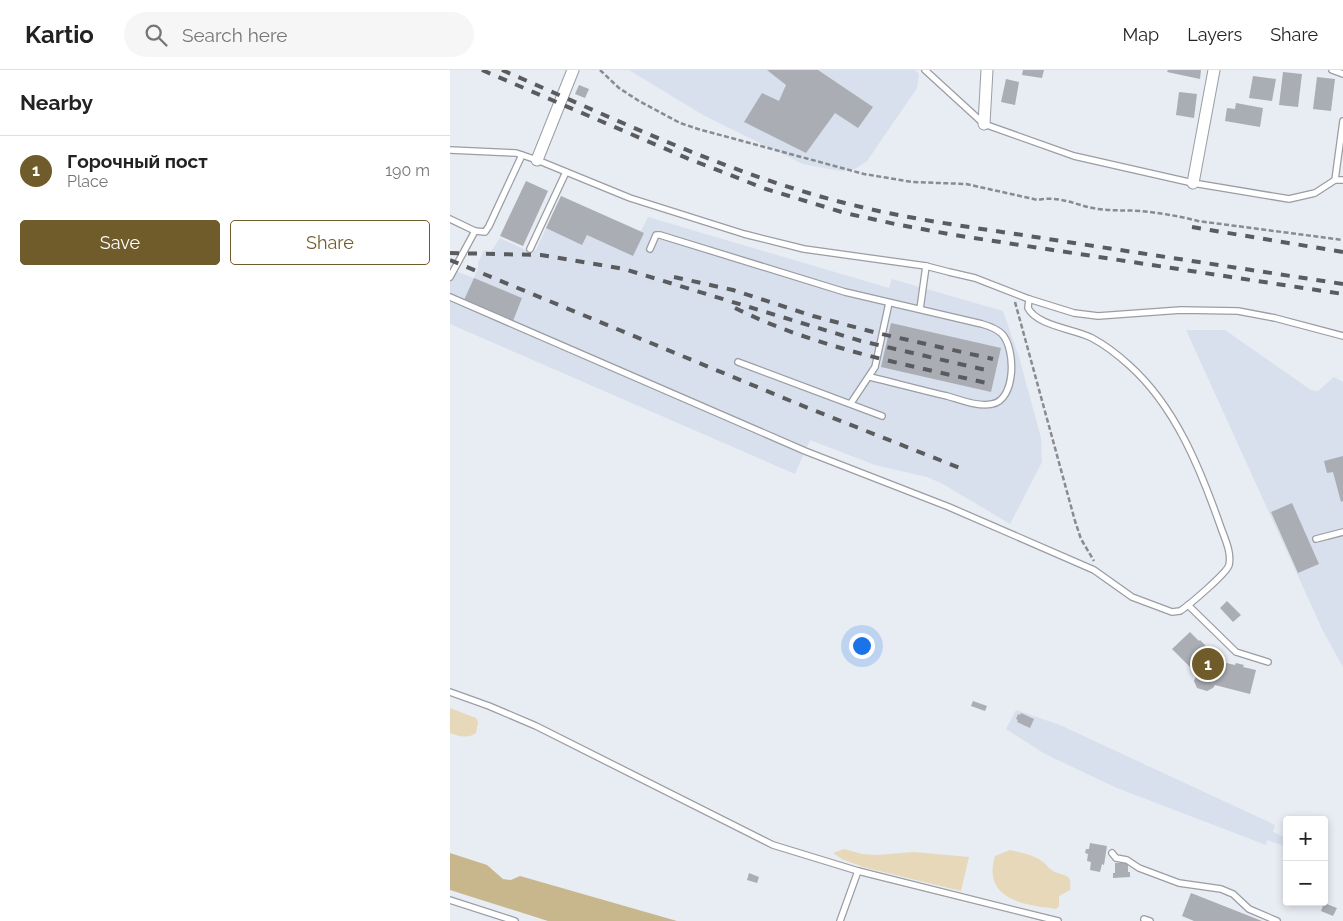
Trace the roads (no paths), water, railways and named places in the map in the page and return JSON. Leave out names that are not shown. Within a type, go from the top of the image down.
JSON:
[{"type":"street","points":[[537,160],[573,70]]},
{"type":"street","points":[[984,124],[987,70]]},
{"type":"street","points":[[1194,183],[1214,70]]},
{"type":"lane","points":[[925,70],[984,124],[1074,156],[1194,183],[1289,199],[1315,193],[1335,180],[1343,180]]},
{"type":"lane","points":[[1332,70],[1343,74]]},
{"type":"lane","points":[[1335,180],[1343,121]]},
{"type":"lane","points":[[450,150],[522,155],[630,198],[768,240],[804,249],[926,266],[975,278],[1012,293],[1074,313],[1098,316],[1181,310],[1249,312],[1343,336]]},
{"type":"lane","points":[[450,219],[475,231],[485,232],[490,226],[522,155]]},
{"type":"lane","points":[[530,249],[566,172]]},
{"type":"lane","points":[[450,277],[475,231]]},
{"type":"lane","points":[[650,249],[656,235],[660,235],[845,292],[990,326],[1003,335],[1010,353],[1012,367],[1008,389],[1004,396],[993,404],[973,403],[870,376]]},
{"type":"lane","points":[[920,309],[926,266]]},
{"type":"lane","points":[[450,297],[805,451],[949,507],[1094,570],[1132,597],[1172,612],[1180,611],[1227,570],[1230,557],[1212,502],[1185,441],[1156,394],[1129,365],[1092,338],[1035,316],[1028,308],[1029,299]]},
{"type":"lane","points":[[851,403],[870,376],[877,358],[889,303]]},
{"type":"lane","points":[[738,362],[882,416]]},
{"type":"lane","points":[[1316,538],[1343,532]]},
{"type":"lane","points":[[1188,605],[1236,652],[1268,662]]},
{"type":"lane","points":[[450,692],[536,726],[773,845],[858,871],[1058,921]]},
{"type":"lane","points":[[1112,852],[1116,858],[1127,860],[1139,868],[1179,883],[1221,889],[1232,894],[1250,909],[1277,921]]},
{"type":"lane","points":[[840,921],[858,871]]},
{"type":"lane","points":[[450,900],[515,921]]},
{"type":"railway","points":[[482,70],[689,159],[766,189],[845,213],[954,235],[1343,294]]},
{"type":"railway","points":[[502,70],[712,160],[797,190],[841,202],[892,214],[944,223],[1343,284]]},
{"type":"railway","points":[[1192,227],[1343,252]]},
{"type":"railway","points":[[450,253],[541,255],[624,269],[861,341],[990,371]]},
{"type":"railway","points":[[450,260],[808,408],[965,470]]},
{"type":"railway","points":[[674,277],[733,290],[813,316],[877,333],[993,359]]},
{"type":"railway","points":[[735,308],[765,322],[827,344],[987,383]]},
{"type":"place","name":"Горочный пост","points":[[1208,664]]}]
